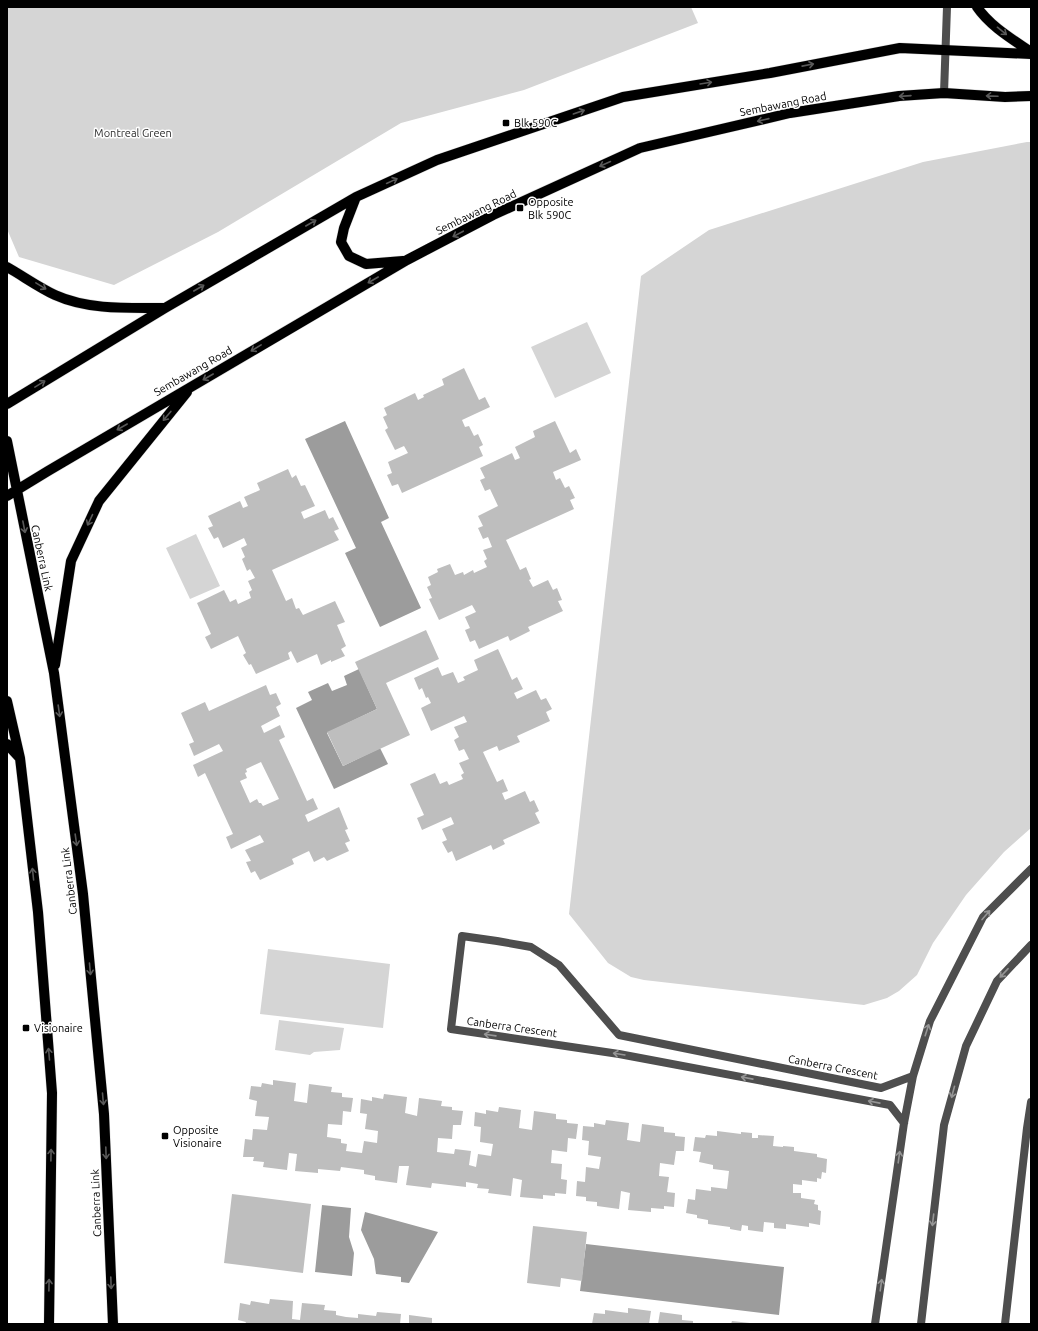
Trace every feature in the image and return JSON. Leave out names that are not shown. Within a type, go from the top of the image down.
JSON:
[{"type":"main road","points":[[977,7],[983,16],[1031,53]]},
{"type":"main road","points":[[7,404],[165,308],[356,197],[437,160],[623,97],[770,73],[900,48],[1031,53]]},
{"type":"main road","name":"Sembawang Road","points":[[7,496],[16,489],[407,260],[493,215],[640,148],[790,113],[899,96],[944,93],[1031,96]]},
{"type":"main road","points":[[356,197],[344,228],[341,242],[349,256],[366,264],[407,260]]},
{"type":"main road","points":[[7,267],[55,295],[91,306],[165,308]]},
{"type":"main road","points":[[54,673],[71,561],[99,501],[192,386]]},
{"type":"main road","name":"Canberra Link","points":[[7,441],[54,673],[83,894],[104,1114],[113,1324]]},
{"type":"main road","points":[[7,701],[20,758],[38,912],[52,1093],[49,1324]]},
{"type":"main road","points":[[7,744],[20,758]]},
{"type":"street","points":[[944,93],[947,7]]},
{"type":"street","points":[[875,1324],[904,1123],[913,1076],[930,1021],[983,917],[1031,869]]},
{"type":"street","name":"Canberra Crescent","points":[[904,1123],[890,1105],[619,1054],[452,1029],[462,936],[531,947],[559,965],[619,1035],[881,1088],[913,1076]]},
{"type":"street","points":[[921,1324],[944,1125],[966,1046],[997,981],[1031,945]]},
{"type":"street","points":[[1005,1324],[1031,1102]]},
{"type":"green space","name":"Montreal Green","points":[[7,7],[691,7],[698,23],[524,90],[401,123],[218,232],[114,285],[19,257],[7,229]]},
{"type":"green space","points":[[1031,142],[1031,828],[1004,852],[966,895],[933,943],[917,975],[899,991],[887,998],[864,1005],[644,980],[631,977],[608,963],[569,914],[641,276],[709,230],[923,162]]},
{"type":"green space","points":[[587,322],[611,373],[555,398],[531,347]]},
{"type":"green space","points":[[196,534],[220,586],[190,599],[166,548]]},
{"type":"green space","points":[[268,949],[390,964],[383,1028],[260,1014]]},
{"type":"green space","points":[[279,1020],[344,1028],[340,1050],[314,1052],[310,1055],[275,1050]]},
{"type":"shaded area","points":[[345,421],[389,518],[381,522],[421,608],[380,627],[345,553],[356,548],[305,439]]},
{"type":"shaded area","points":[[359,669],[377,709],[327,733],[343,766],[380,748],[388,764],[334,789],[296,708],[312,700],[308,692],[328,683],[332,691],[347,685],[344,676]]},
{"type":"shaded area","points":[[322,1205],[351,1208],[349,1237],[354,1253],[352,1276],[315,1272]]},
{"type":"shaded area","points":[[365,1212],[438,1232],[409,1283],[401,1282],[401,1277],[376,1274],[374,1259],[361,1230]]},
{"type":"shaded area","points":[[586,1244],[784,1267],[779,1315],[580,1291]]},
{"type":"building","points":[[464,368],[479,400],[485,397],[490,407],[462,420],[465,427],[469,426],[474,436],[478,434],[483,445],[479,447],[483,456],[402,493],[398,484],[392,486],[387,475],[392,473],[388,462],[408,453],[404,446],[395,450],[385,430],[388,428],[383,417],[387,415],[384,408],[415,393],[418,400],[424,397],[423,395],[444,385],[442,379]]},
{"type":"building","points":[[555,421],[570,453],[576,449],[581,460],[553,472],[556,480],[560,478],[565,488],[569,486],[575,498],[570,500],[574,509],[506,540],[520,570],[526,567],[531,579],[529,580],[533,587],[548,580],[553,590],[557,588],[562,600],[558,601],[563,611],[528,627],[530,631],[510,641],[508,636],[479,649],[475,640],[470,642],[465,630],[470,628],[465,617],[476,612],[472,605],[439,620],[429,599],[432,598],[427,587],[431,585],[428,577],[438,572],[437,569],[450,564],[455,575],[463,572],[464,575],[473,570],[474,573],[487,567],[484,561],[487,559],[483,550],[492,547],[488,537],[483,539],[478,528],[483,526],[478,516],[498,506],[490,489],[485,491],[480,480],[485,478],[480,468],[512,453],[515,460],[520,458],[515,447],[535,437],[533,431]]},
{"type":"building","points":[[288,469],[292,478],[296,475],[301,486],[305,485],[315,506],[301,512],[304,519],[325,510],[329,519],[333,517],[339,529],[334,531],[339,540],[272,570],[286,601],[292,598],[296,609],[299,608],[303,615],[335,601],[345,622],[337,625],[346,646],[341,649],[345,656],[321,665],[317,654],[297,663],[291,651],[288,653],[290,659],[256,674],[251,664],[249,665],[243,655],[246,653],[238,636],[211,649],[205,637],[211,634],[197,603],[224,590],[230,602],[236,599],[238,604],[251,598],[249,592],[252,590],[248,581],[255,578],[250,569],[247,571],[242,559],[245,557],[241,548],[247,545],[244,538],[223,548],[218,537],[214,539],[208,528],[213,526],[208,516],[240,501],[243,508],[248,506],[244,497],[260,490],[257,483]]},
{"type":"building","points":[[426,630],[439,659],[386,683],[410,735],[343,766],[327,732],[377,709],[355,662]]},
{"type":"building","points":[[498,649],[512,680],[517,677],[523,689],[514,693],[517,699],[536,690],[541,700],[546,698],[552,709],[546,712],[550,721],[517,736],[520,742],[499,751],[497,746],[483,752],[497,782],[503,779],[508,791],[502,793],[505,800],[525,791],[530,802],[534,800],[539,811],[535,813],[540,823],[503,840],[505,844],[493,850],[491,845],[456,861],[452,851],[448,853],[442,842],[447,840],[442,829],[454,824],[451,817],[422,830],[417,818],[424,815],[410,784],[435,773],[440,784],[447,781],[449,785],[463,779],[461,775],[464,773],[459,763],[469,759],[464,749],[459,751],[454,740],[459,737],[454,727],[467,722],[464,716],[431,731],[421,708],[431,703],[428,697],[426,698],[422,688],[419,690],[414,678],[438,667],[442,676],[453,672],[458,683],[465,680],[463,677],[478,670],[474,660]]},
{"type":"building","points":[[266,685],[270,695],[276,693],[281,704],[276,707],[280,716],[261,726],[264,733],[280,725],[285,737],[279,740],[307,801],[313,798],[318,809],[305,815],[308,822],[339,807],[348,829],[345,830],[350,841],[345,843],[349,851],[327,861],[324,857],[314,862],[309,851],[292,859],[294,864],[260,880],[255,871],[251,873],[246,862],[251,861],[245,850],[264,842],[260,835],[231,849],[226,837],[233,834],[205,773],[198,777],[193,765],[223,751],[219,744],[194,756],[189,744],[194,742],[181,713],[205,702],[209,711]],"holes":[[[261,762],[279,799],[263,806],[257,799],[250,803],[240,781],[247,778],[245,773],[247,772],[246,769]]]},
{"type":"building","points":[[273,1080],[296,1083],[294,1101],[307,1103],[309,1084],[332,1087],[331,1092],[342,1093],[342,1097],[353,1098],[351,1112],[343,1111],[342,1125],[328,1124],[327,1137],[341,1139],[341,1143],[347,1144],[346,1151],[362,1153],[364,1141],[377,1143],[378,1131],[365,1129],[367,1114],[360,1113],[361,1099],[372,1101],[372,1097],[383,1099],[384,1094],[407,1097],[405,1113],[417,1116],[419,1098],[442,1101],[441,1106],[452,1107],[452,1110],[463,1111],[461,1125],[453,1125],[452,1139],[438,1138],[437,1152],[454,1154],[455,1149],[471,1151],[469,1165],[476,1167],[478,1154],[491,1156],[493,1144],[480,1142],[481,1127],[474,1126],[475,1112],[486,1114],[486,1110],[498,1112],[499,1107],[521,1110],[519,1128],[532,1130],[534,1111],[556,1114],[556,1119],[567,1120],[567,1123],[578,1124],[576,1139],[568,1138],[567,1152],[552,1150],[551,1163],[562,1164],[561,1179],[567,1180],[566,1194],[555,1193],[555,1196],[543,1195],[543,1199],[520,1197],[522,1180],[513,1178],[511,1196],[488,1193],[489,1189],[477,1188],[478,1184],[466,1182],[466,1187],[432,1183],[431,1188],[406,1185],[409,1166],[399,1166],[397,1183],[375,1180],[375,1176],[364,1174],[364,1170],[341,1167],[340,1171],[318,1169],[318,1173],[295,1171],[297,1154],[289,1153],[287,1170],[263,1167],[264,1162],[253,1161],[254,1157],[243,1157],[245,1139],[252,1140],[253,1129],[267,1130],[269,1117],[255,1116],[257,1101],[249,1099],[251,1086],[261,1087],[262,1083],[273,1085]]},
{"type":"building","points":[[606,1120],[629,1123],[627,1140],[640,1142],[642,1124],[664,1127],[664,1132],[675,1133],[675,1136],[685,1137],[684,1151],[676,1151],[674,1165],[660,1163],[659,1176],[669,1177],[667,1192],[675,1193],[674,1207],[664,1206],[664,1209],[651,1208],[651,1212],[628,1210],[630,1193],[621,1191],[619,1209],[597,1206],[597,1202],[586,1201],[586,1197],[576,1196],[577,1181],[585,1182],[586,1167],[599,1169],[601,1157],[588,1155],[589,1141],[582,1140],[583,1126],[594,1127],[594,1123],[605,1125]]},
{"type":"building","points":[[717,1131],[741,1134],[741,1132],[752,1133],[752,1138],[758,1138],[758,1135],[774,1136],[773,1146],[794,1147],[794,1151],[817,1154],[817,1157],[827,1159],[826,1173],[822,1172],[821,1179],[817,1178],[817,1182],[802,1180],[802,1185],[793,1184],[793,1193],[801,1193],[801,1198],[815,1200],[814,1204],[818,1205],[818,1210],[821,1211],[820,1225],[809,1223],[809,1227],[786,1224],[786,1229],[774,1228],[774,1223],[764,1222],[763,1232],[748,1230],[748,1226],[742,1225],[741,1231],[730,1229],[730,1227],[708,1224],[708,1220],[697,1218],[697,1215],[686,1213],[688,1199],[695,1200],[696,1189],[711,1191],[711,1187],[727,1189],[729,1171],[713,1169],[713,1165],[699,1162],[701,1152],[693,1151],[695,1137],[705,1138],[706,1135],[717,1136]]},
{"type":"building","points":[[232,1194],[311,1204],[303,1273],[224,1263]]},
{"type":"building","points":[[533,1226],[587,1232],[582,1281],[561,1278],[560,1287],[527,1283]]},
{"type":"building","points":[[270,1299],[293,1301],[292,1319],[300,1320],[302,1303],[325,1305],[324,1310],[336,1311],[336,1315],[346,1317],[358,1318],[358,1314],[376,1316],[377,1312],[401,1314],[400,1324],[245,1324],[246,1322],[238,1320],[240,1303],[250,1305],[251,1301],[269,1304]]},
{"type":"building","points":[[628,1308],[651,1311],[649,1324],[592,1324],[594,1313],[605,1314],[605,1310],[628,1313]]},
{"type":"building","points":[[660,1312],[682,1315],[682,1320],[693,1321],[693,1324],[658,1324]]},
{"type":"building","points":[[409,1315],[432,1318],[432,1323],[434,1324],[409,1324]]},
{"type":"building","points":[[732,1321],[750,1323],[750,1324],[731,1324]]},
{"type":"place","name":"Blk 590C","points":[[506,123]]},
{"type":"place","name":"Opposite Blk 590C","points":[[520,208]]},
{"type":"place","name":"Visionaire","points":[[26,1028]]},
{"type":"place","name":"Opposite Visionaire","points":[[165,1136]]}]
